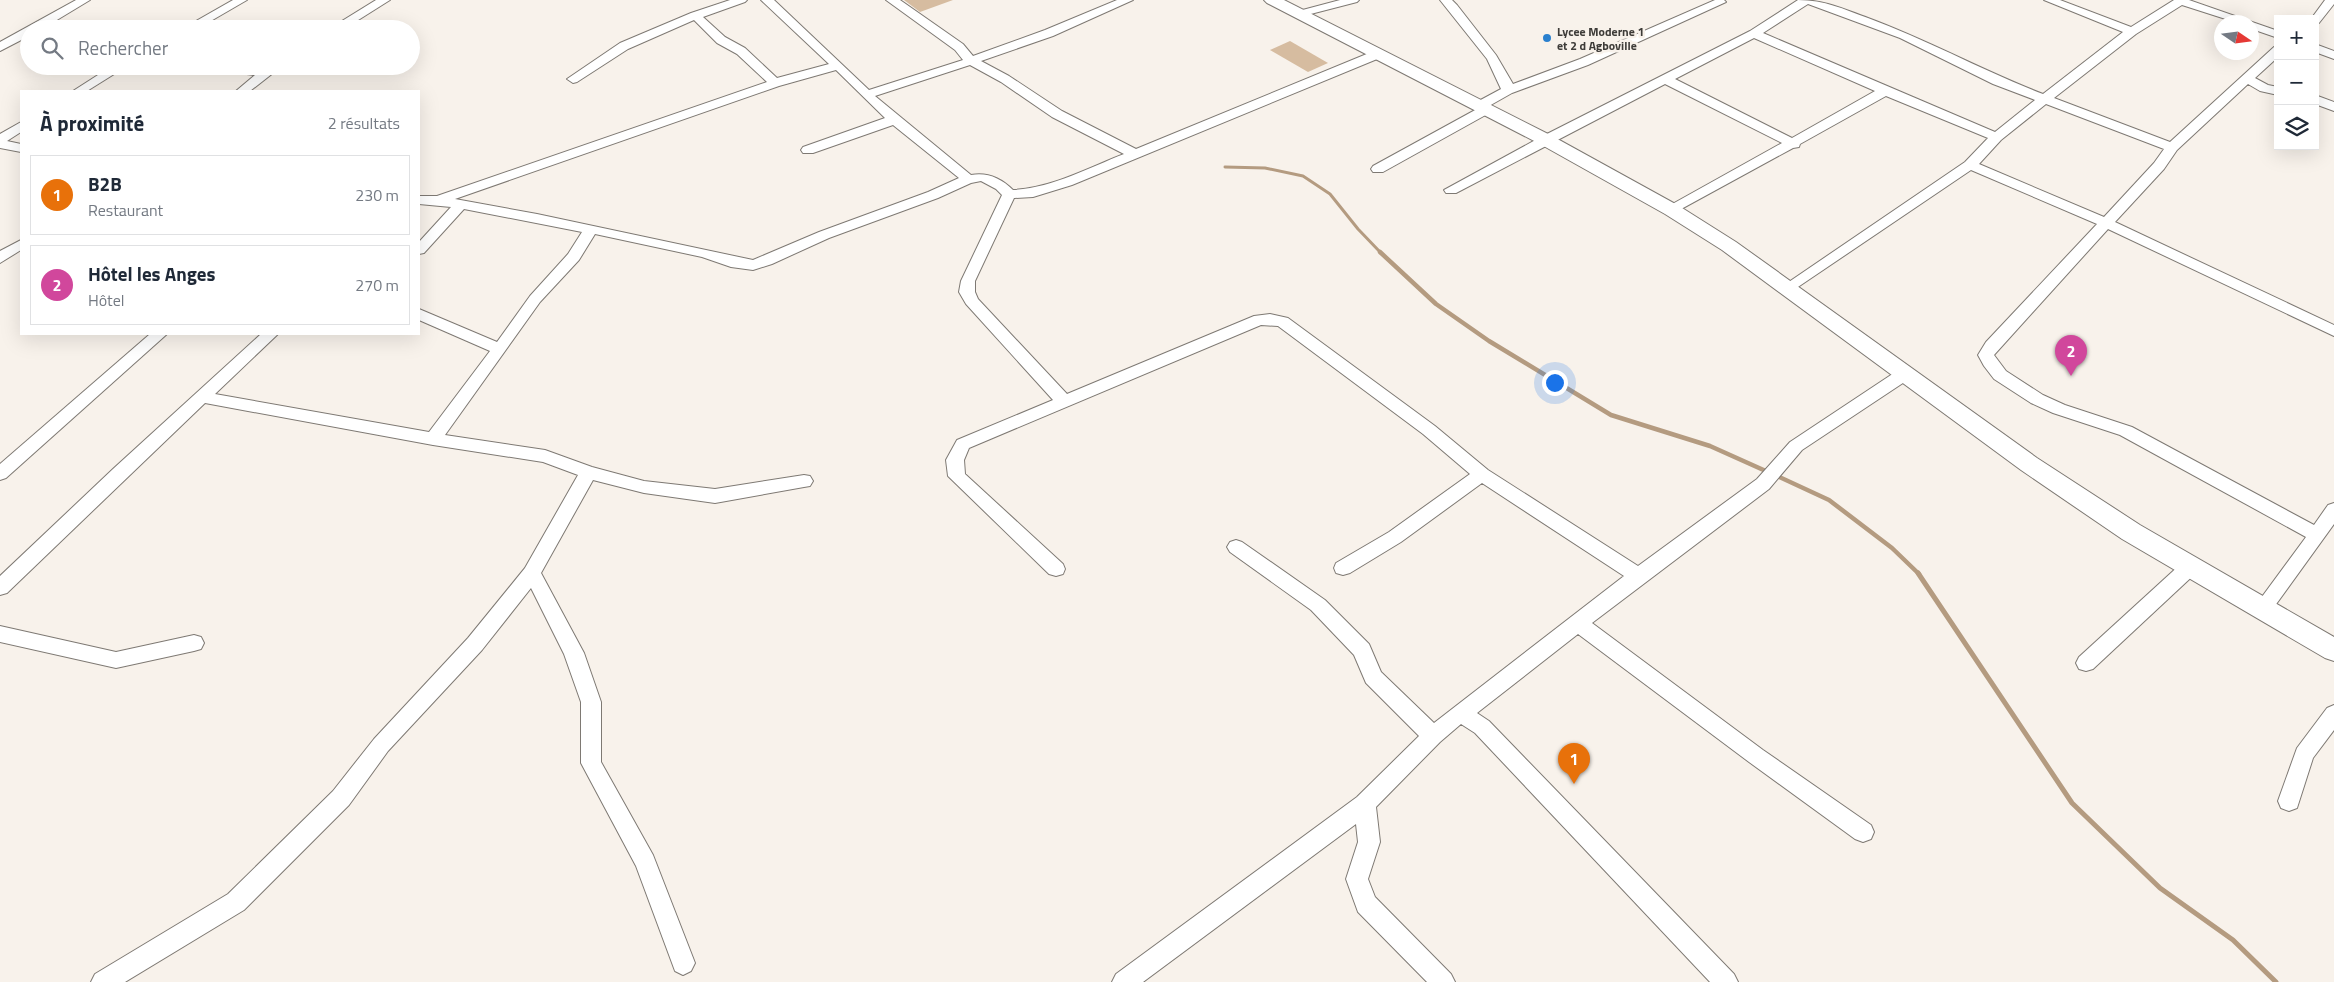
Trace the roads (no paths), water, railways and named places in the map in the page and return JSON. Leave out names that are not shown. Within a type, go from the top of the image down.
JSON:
[{"type":"main road","points":[[1272,0],[1546,140],[1672,210],[1729,246],[1906,373],[2028,464],[2131,532],[2334,650]]},
{"type":"street","points":[[49,20],[84,0]]},
{"type":"street","points":[[204,20],[241,0]]},
{"type":"street","points":[[350,20],[384,0]]},
{"type":"street","points":[[573,80],[595,68],[623,46],[695,15],[741,0]]},
{"type":"street","points":[[766,0],[869,94],[879,106],[968,179]]},
{"type":"street","points":[[892,0],[959,47],[971,61],[1005,79],[1057,114],[1135,154]]},
{"type":"street","points":[[869,94],[1049,33],[1128,0]]},
{"type":"street","points":[[1299,14],[1353,0]]},
{"type":"street","points":[[1446,0],[1495,63],[1506,79],[1508,90]]},
{"type":"street","points":[[1451,190],[1754,34],[1807,0],[1904,35],[1950,56],[1997,81],[2172,147]]},
{"type":"street","points":[[2050,0],[2132,31]]},
{"type":"street","points":[[1787,288],[1906,210],[1970,165],[1996,137],[2046,100],[2132,31],[2180,0],[2224,15]]},
{"type":"street","points":[[2319,16],[2331,0]]},
{"type":"street","points":[[1378,169],[1483,108],[1508,90],[1584,62],[1720,2]]},
{"type":"street","points":[[695,15],[721,40],[741,51],[775,83]]},
{"type":"street","points":[[2259,28],[2274,33]]},
{"type":"street","points":[[1754,34],[1996,137]]},
{"type":"street","points":[[0,47],[20,36]]},
{"type":"street","points":[[0,39],[20,41]]},
{"type":"street","points":[[2319,49],[2334,55]]},
{"type":"street","points":[[420,200],[438,200],[705,253],[731,262],[753,265],[767,261],[824,235],[933,195],[968,179],[983,177],[1001,186],[1009,194],[1021,195],[1045,190],[1378,54]]},
{"type":"street","points":[[2274,54],[2172,147],[2159,166],[2105,222],[2033,304],[1992,346],[1986,355],[1988,361],[2010,382],[2038,399],[2064,412],[2123,430],[2317,536]]},
{"type":"street","points":[[438,200],[775,83],[838,65]]},
{"type":"street","points":[[81,90],[106,75]]},
{"type":"street","points":[[243,90],[263,75]]},
{"type":"street","points":[[1665,79],[1794,144]]},
{"type":"street","points":[[2247,79],[2264,88],[2274,90]]},
{"type":"street","points":[[1672,210],[1794,144],[1885,91]]},
{"type":"street","points":[[2319,100],[2334,106]]},
{"type":"street","points":[[808,150],[896,119]]},
{"type":"street","points":[[0,142],[20,127]]},
{"type":"street","points":[[0,142],[20,148]]},
{"type":"street","points":[[1970,165],[2105,222],[2334,331]]},
{"type":"street","points":[[1009,194],[968,281],[967,292],[971,301],[1064,401]]},
{"type":"street","points":[[420,249],[460,205]]},
{"type":"street","points":[[433,439],[535,299],[574,257],[590,230]]},
{"type":"street","points":[[0,258],[20,245]]},
{"type":"street","points":[[420,314],[500,349]]},
{"type":"street","points":[[1056,569],[957,476],[954,460],[963,444],[1260,320],[1270,319],[1283,322],[1429,430],[1482,474],[1638,576]]},
{"type":"street","points":[[0,474],[158,335]]},
{"type":"street","points":[[0,588],[119,473],[269,335]]},
{"type":"street","points":[[1124,982],[1217,912],[1289,864],[1366,804],[1434,736],[1460,713],[1491,692],[1638,576],[1763,484],[1796,446],[1906,373]]},
{"type":"street","points":[[202,397],[433,439],[544,456],[588,472],[644,487],[716,496],[804,481]]},
{"type":"street","points":[[103,982],[236,902],[341,798],[381,745],[475,644],[532,572],[588,472]]},
{"type":"street","points":[[1343,568],[1395,537],[1482,474]]},
{"type":"street","points":[[2262,609],[2317,536],[2334,510]]},
{"type":"street","points":[[1236,547],[1318,605],[1362,650],[1372,677],[1434,736]]},
{"type":"street","points":[[2086,663],[2190,567]]},
{"type":"street","points":[[532,572],[574,653],[591,702],[591,763],[645,862],[683,963]]},
{"type":"street","points":[[1579,624],[1756,756],[1864,832]]},
{"type":"street","points":[[0,634],[116,660],[194,643]]},
{"type":"street","points":[[1460,713],[1482,727],[1534,780],[1718,980]]},
{"type":"street","points":[[2289,801],[2304,754],[2334,714]]},
{"type":"street","points":[[1366,804],[1369,842],[1356,879],[1366,904],[1443,982]]},
{"type":"waterway","points":[[1225,167],[1265,168],[1303,176],[1330,194],[1358,229],[1380,252]]},
{"type":"waterway","points":[[1380,252],[1436,304],[1489,341],[1611,415],[1710,446],[1768,472]]},
{"type":"waterway","points":[[1775,475],[1829,500],[1892,548],[1918,573]]},
{"type":"waterway","points":[[1918,573],[2072,803],[2160,888],[2233,940],[2276,982]]},
{"type":"place","name":"Lycee Moderne 1 et 2 d Agboville","points":[[1547,38]]},
{"type":"place","name":"Hôtel les Anges","points":[[2071,376]]},
{"type":"place","name":"B2B","points":[[1574,784]]}]
